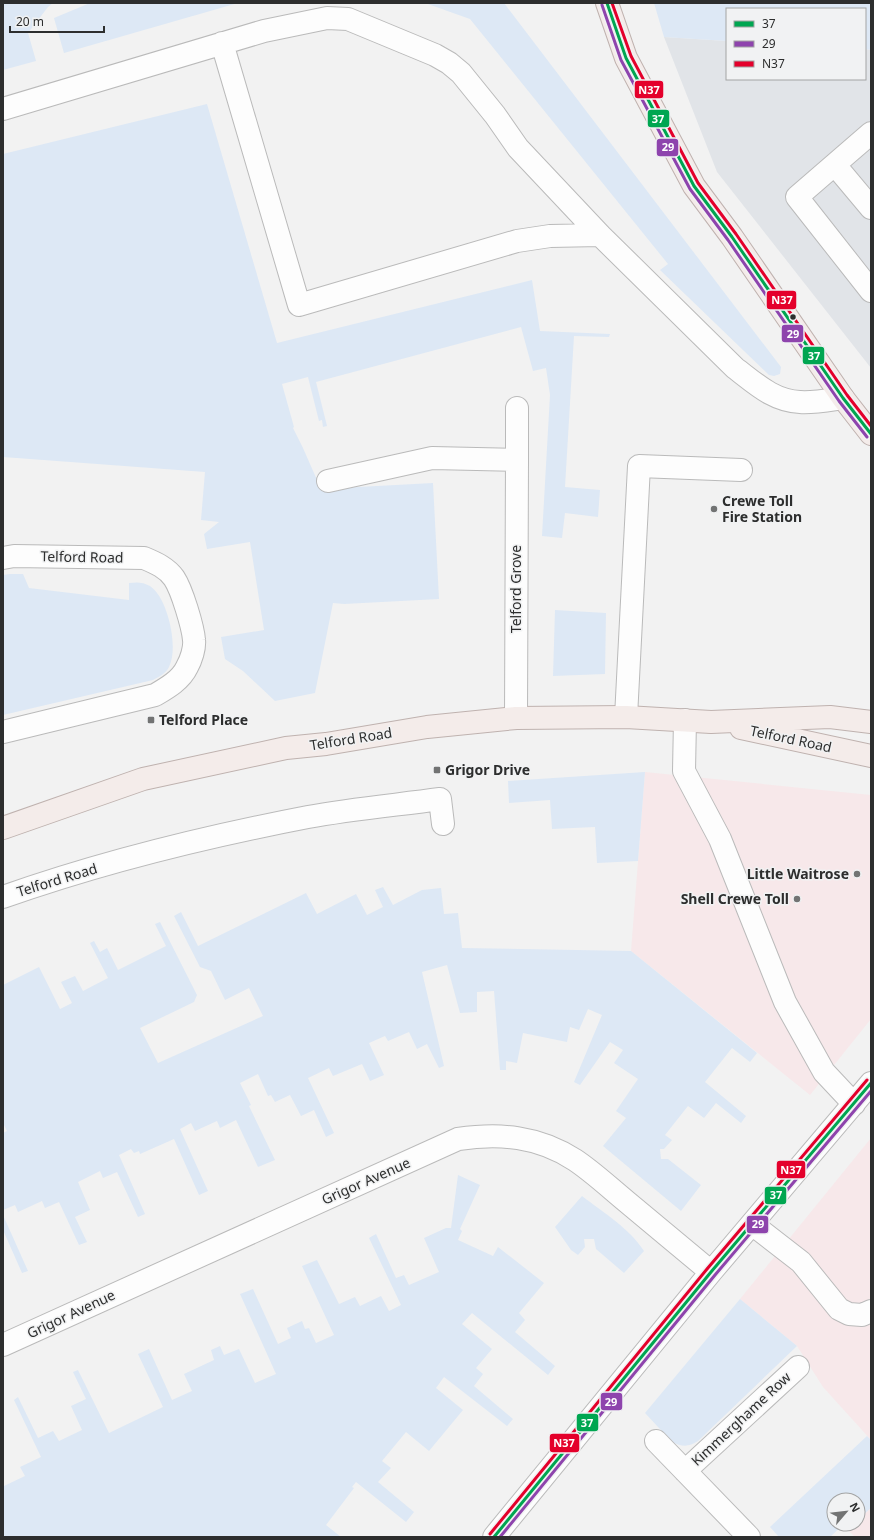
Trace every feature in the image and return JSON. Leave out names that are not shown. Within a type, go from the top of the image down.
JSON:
[{"type":"main road","points":[[607,3],[626,58],[694,186],[732,237],[843,398],[871,434]]},
{"type":"main road","name":"Telford Road","points":[[3,828],[143,779],[286,748],[326,744],[427,727],[516,718],[626,717],[711,722],[830,717],[871,722]]},
{"type":"main road","name":"Telford Road","points":[[711,722],[871,756]]},
{"type":"street","points":[[3,109],[222,43],[289,25],[327,18],[348,19],[435,55],[449,63],[461,73],[496,115],[518,148],[600,235],[735,368],[768,393],[779,398],[800,402],[843,398]]},
{"type":"street","points":[[222,43],[299,304],[517,241],[550,236],[600,235]]},
{"type":"street","points":[[871,133],[797,197],[871,291]]},
{"type":"street","points":[[835,165],[871,208]]},
{"type":"street","name":"Telford Grove","points":[[516,718],[517,408]]},
{"type":"street","points":[[328,481],[432,458],[517,460]]},
{"type":"street","points":[[626,717],[639,466],[741,470]]},
{"type":"street","name":"Telford Road","points":[[3,558],[14,556],[144,558],[161,565],[174,578],[182,593],[194,641],[187,668],[169,687],[156,695],[3,732]]},
{"type":"street","points":[[685,720],[684,771],[720,839],[785,1002],[824,1072],[854,1104]]},
{"type":"street","name":"Telford Road","points":[[3,897],[48,881],[171,846],[309,817],[440,799],[442,824]]},
{"type":"street","points":[[494,1537],[711,1272],[871,1083]]},
{"type":"street","name":"Grigor Avenue","points":[[3,1345],[451,1142],[458,1139],[479,1136],[495,1136],[528,1140],[546,1146],[575,1160],[711,1272]]},
{"type":"street","points":[[752,1224],[801,1262],[839,1309],[849,1314],[862,1315],[871,1311]]},
{"type":"street","name":"Kimmerghame Row","points":[[685,1471],[798,1367]]},
{"type":"street","name":"Kimmerghame Row","points":[[656,1441],[749,1537]]},
{"type":"shaded area","points":[[3,3],[53,3],[48,7],[28,33],[36,61],[3,70]]},
{"type":"shaded area","points":[[90,3],[238,3],[64,53],[54,18]]},
{"type":"shaded area","points":[[425,3],[504,3],[781,367],[780,374],[774,376],[769,375],[660,270],[668,264],[470,19]]},
{"type":"shaded area","points":[[654,3],[871,3],[871,50],[866,49],[866,8],[726,8],[726,41],[664,37]]},
{"type":"shaded area","points":[[664,37],[726,41],[726,80],[866,80],[866,49],[871,50],[871,368],[717,172]]},
{"type":"shaded area","points":[[207,104],[277,343],[532,280],[540,331],[610,334],[609,337],[574,336],[565,487],[600,490],[598,517],[565,513],[562,538],[542,536],[550,395],[546,368],[533,371],[521,327],[316,382],[327,426],[323,427],[322,420],[319,421],[308,377],[282,384],[294,427],[293,428],[321,489],[433,483],[439,599],[344,604],[333,603],[315,693],[275,701],[243,671],[225,659],[221,637],[264,630],[250,542],[207,549],[204,534],[219,522],[201,520],[205,472],[3,457],[3,154]]},
{"type":"shaded area","points":[[23,574],[29,588],[129,600],[129,583],[135,582],[150,586],[162,601],[170,624],[173,648],[172,659],[168,669],[153,680],[3,715],[3,575]]},
{"type":"shaded area","points":[[555,610],[606,613],[605,674],[553,676]]},
{"type":"shaded area","points":[[645,772],[871,795],[871,1019],[810,1095],[631,951]]},
{"type":"shaded area","points":[[645,772],[638,861],[597,863],[595,827],[552,829],[550,800],[509,803],[508,781]]},
{"type":"shaded area","points":[[383,887],[393,905],[422,890],[441,888],[444,914],[458,913],[462,948],[631,951],[757,1053],[750,1062],[732,1048],[705,1082],[746,1116],[741,1123],[716,1103],[704,1118],[688,1106],[665,1135],[672,1140],[664,1149],[660,1149],[661,1159],[668,1159],[701,1185],[681,1211],[603,1146],[626,1118],[616,1111],[638,1079],[614,1063],[623,1050],[610,1042],[580,1085],[574,1082],[602,1015],[588,1009],[579,1030],[570,1027],[567,1042],[523,1033],[517,1063],[506,1061],[506,1070],[500,1070],[494,991],[477,992],[477,1012],[460,1013],[447,965],[422,972],[444,1066],[439,1068],[427,1044],[417,1049],[409,1032],[388,1041],[385,1036],[369,1043],[384,1075],[370,1081],[362,1064],[333,1076],[329,1068],[308,1078],[334,1133],[326,1137],[314,1110],[301,1116],[290,1095],[275,1102],[271,1095],[268,1096],[258,1074],[240,1083],[251,1105],[249,1106],[275,1160],[258,1167],[236,1120],[220,1128],[217,1121],[195,1131],[191,1123],[180,1129],[208,1191],[199,1195],[174,1139],[140,1154],[139,1151],[134,1153],[131,1149],[119,1155],[145,1214],[138,1217],[117,1172],[103,1178],[100,1171],[78,1182],[90,1210],[75,1217],[87,1242],[79,1245],[59,1202],[45,1208],[42,1201],[18,1212],[15,1205],[3,1210],[3,1133],[7,1131],[3,1123],[3,985],[39,967],[60,1009],[72,1003],[61,982],[75,976],[83,991],[108,978],[90,943],[94,941],[100,952],[107,948],[118,970],[166,946],[155,924],[160,922],[197,995],[194,1002],[140,1028],[158,1063],[263,1016],[249,988],[225,1000],[211,971],[200,967],[174,916],[181,912],[198,946],[306,893],[317,914],[356,894],[367,915],[383,907],[375,890]]},
{"type":"shaded area","points":[[871,1138],[871,1440],[823,1387],[797,1346],[740,1299]]},
{"type":"shaded area","points":[[458,1175],[480,1185],[460,1229],[462,1231],[458,1240],[493,1256],[498,1247],[544,1283],[519,1313],[525,1320],[515,1332],[555,1366],[548,1375],[472,1313],[462,1324],[492,1349],[476,1368],[483,1374],[474,1386],[513,1419],[507,1426],[444,1377],[436,1388],[463,1410],[429,1451],[406,1432],[382,1461],[391,1468],[378,1482],[414,1512],[406,1522],[356,1482],[352,1487],[354,1488],[326,1525],[341,1537],[3,1537],[3,1485],[4,1486],[25,1476],[20,1467],[41,1457],[14,1400],[18,1397],[38,1438],[53,1431],[59,1441],[82,1430],[71,1406],[86,1399],[73,1372],[78,1370],[109,1433],[163,1407],[138,1354],[149,1349],[172,1400],[192,1391],[184,1374],[214,1360],[211,1350],[220,1346],[224,1355],[239,1349],[255,1383],[276,1374],[240,1294],[253,1289],[278,1344],[291,1338],[287,1328],[302,1321],[305,1329],[309,1328],[316,1343],[334,1335],[302,1266],[317,1260],[339,1304],[355,1297],[360,1306],[381,1296],[389,1311],[401,1305],[369,1238],[376,1234],[396,1278],[404,1275],[409,1285],[439,1272],[424,1238],[446,1228],[451,1228]]},
{"type":"shaded area","points":[[582,1196],[624,1228],[644,1251],[624,1273],[596,1249],[594,1239],[584,1239],[585,1247],[578,1255],[571,1250],[555,1227]]},
{"type":"shaded area","points":[[3,1215],[28,1271],[22,1273],[3,1230]]},
{"type":"shaded area","points":[[740,1299],[797,1346],[698,1441],[685,1446],[672,1442],[645,1413]]},
{"type":"shaded area","points":[[867,1436],[871,1440],[871,1508],[866,1512],[866,1492],[826,1492],[826,1532],[835,1532],[830,1537],[779,1537],[770,1527]]},
{"type":"shaded area","points":[[871,1508],[871,1537],[855,1537],[850,1532],[866,1532],[866,1513]]},
{"type":"transit line","name":"37","points":[[607,3],[626,58],[694,186],[732,237],[843,398],[871,434]]},
{"type":"transit line","name":"N37","points":[[612,3],[631,56],[698,183],[736,234],[847,395],[871,426]]},
{"type":"transit line","name":"29","points":[[602,5],[621,60],[690,189],[728,240],[839,401],[867,437]]},
{"type":"transit line","name":"N37","points":[[490,1534],[707,1269],[867,1080]]},
{"type":"transit line","name":"37","points":[[494,1537],[711,1272],[871,1083]]},
{"type":"transit line","name":"29","points":[[500,1537],[715,1275],[871,1091]]},
{"type":"place","name":"Crewe Toll Fire Station","points":[[714,509]]},
{"type":"place","name":"Telford Place","points":[[151,720]]},
{"type":"place","name":"Grigor Drive","points":[[437,770]]},
{"type":"place","name":"Little Waitrose","points":[[857,874]]},
{"type":"place","name":"Shell Crewe Toll","points":[[797,899]]}]
